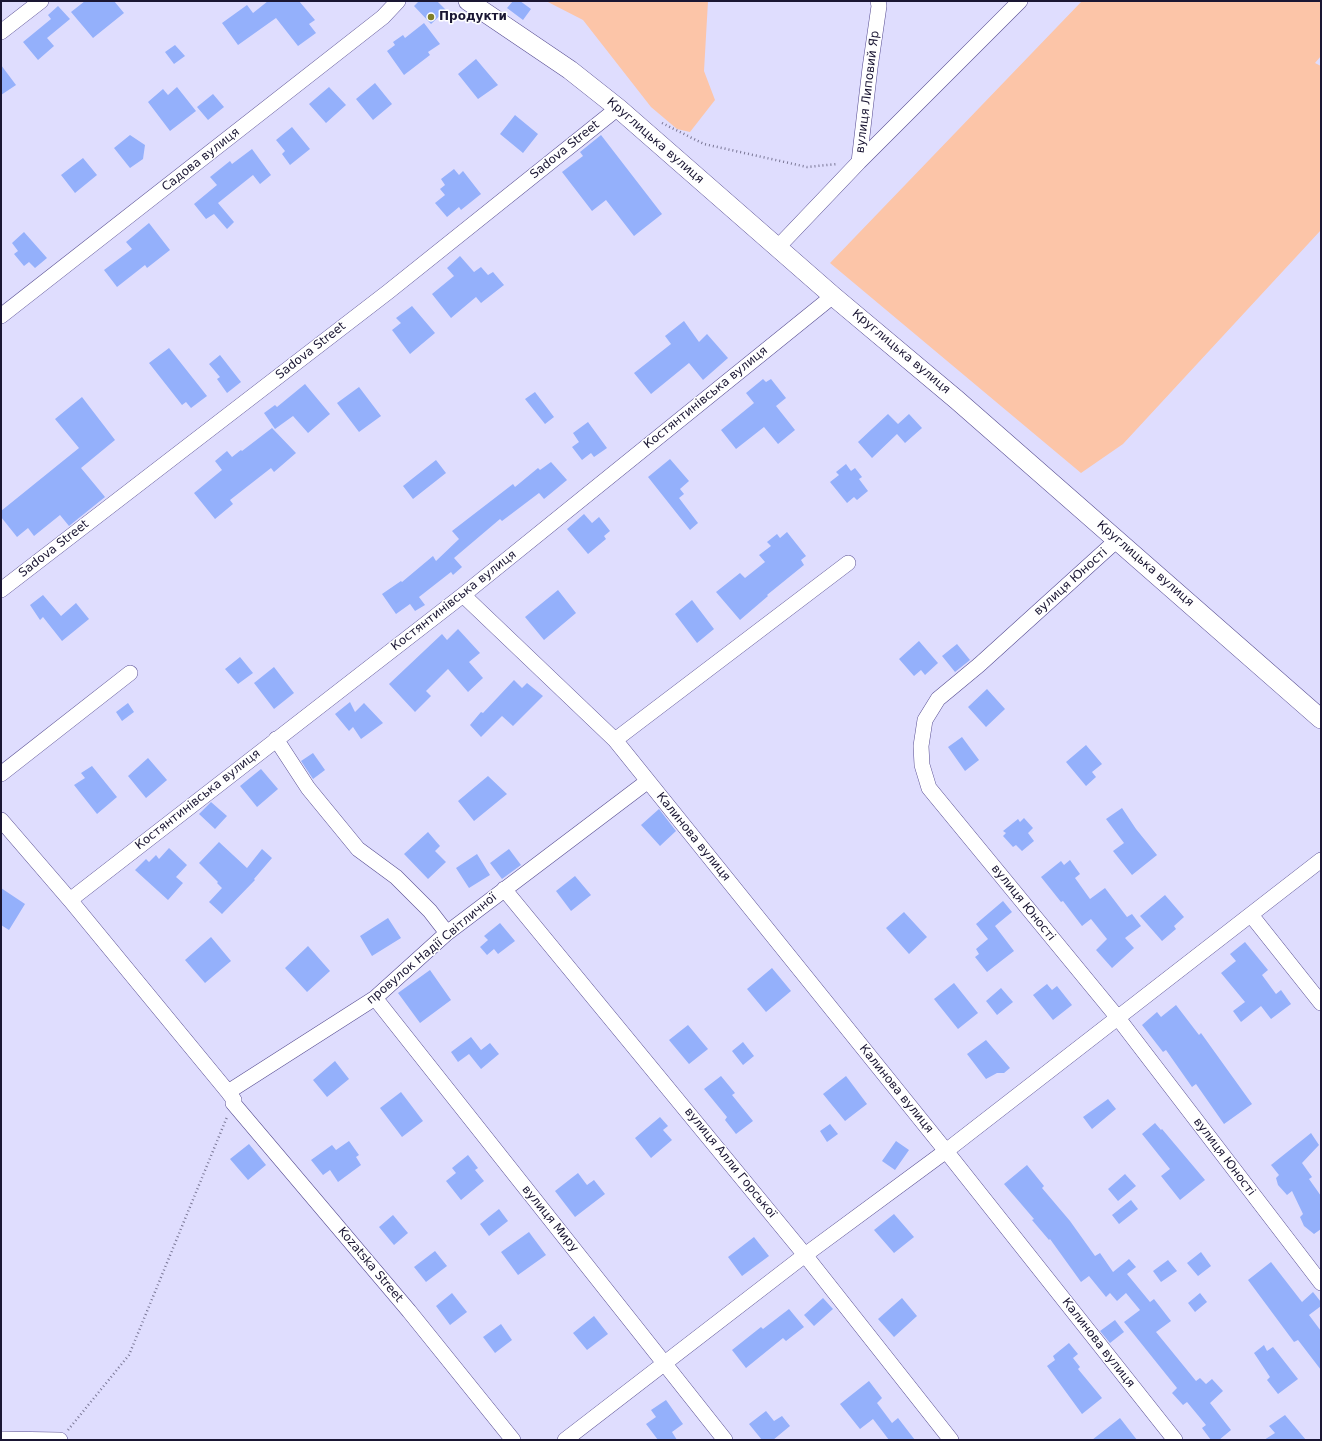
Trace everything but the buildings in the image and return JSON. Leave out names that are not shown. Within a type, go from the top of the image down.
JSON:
[{"type":"street","points":[[1,32],[41,1]]},
{"type":"street","name":"Садова вулиця","points":[[1,316],[383,17],[398,1]]},
{"type":"street","name":"Круглицька вулиця","points":[[468,1],[570,70],[618,108],[833,296],[957,400],[1321,719]]},
{"type":"street","name":"вулиця Липовий Яр","points":[[778,247],[859,162],[879,6],[878,1]]},
{"type":"street","points":[[859,162],[1020,1]]},
{"type":"street","name":"Sadova Street","points":[[1,590],[388,292],[618,108]]},
{"type":"street","name":"Костянтинівська вулиця","points":[[70,900],[463,595],[833,296]]},
{"type":"street","name":"вулиця Юності","points":[[1117,540],[980,665],[938,699],[925,720],[921,746],[922,765],[929,788],[1118,1018],[1321,1283]]},
{"type":"street","points":[[615,740],[848,563]]},
{"type":"street","name":"Калинова вулиця","points":[[463,595],[615,740],[946,1151],[1175,1440]]},
{"type":"street","points":[[1,774],[130,673]]},
{"type":"street","points":[[276,739],[308,788],[358,849],[396,876],[430,911],[447,933]]},
{"type":"street","name":"провулок Надії Світличної","points":[[230,1098],[375,998],[447,933],[648,781]]},
{"type":"street","name":"Kozatska Street","points":[[1,820],[70,900],[230,1098],[409,1311],[513,1440]]},
{"type":"street","points":[[565,1440],[805,1255],[946,1151],[1321,860]]},
{"type":"street","name":"вулиця Алли Горської","points":[[504,889],[805,1255],[951,1440]]},
{"type":"street","points":[[1252,915],[1321,1003]]},
{"type":"street","name":"вулиця Миру","points":[[375,998],[725,1440]]},
{"type":"street","points":[[1,1439],[60,1440]]},
{"type":"path","points":[[661,123],[704,144],[808,167],[859,162]]},
{"type":"path","points":[[60,1440],[129,1356],[230,1098]]},
{"type":"shaded area","points":[[546,1],[708,1],[704,71],[715,100],[690,132],[677,129],[651,107],[583,20]]},
{"type":"shaded area","points":[[1082,1],[1321,1],[1321,56],[1315,63],[1321,66],[1321,230],[1123,444],[1081,473],[830,263]]},
{"type":"place","name":"Продукти","points":[[431,17]]}]
